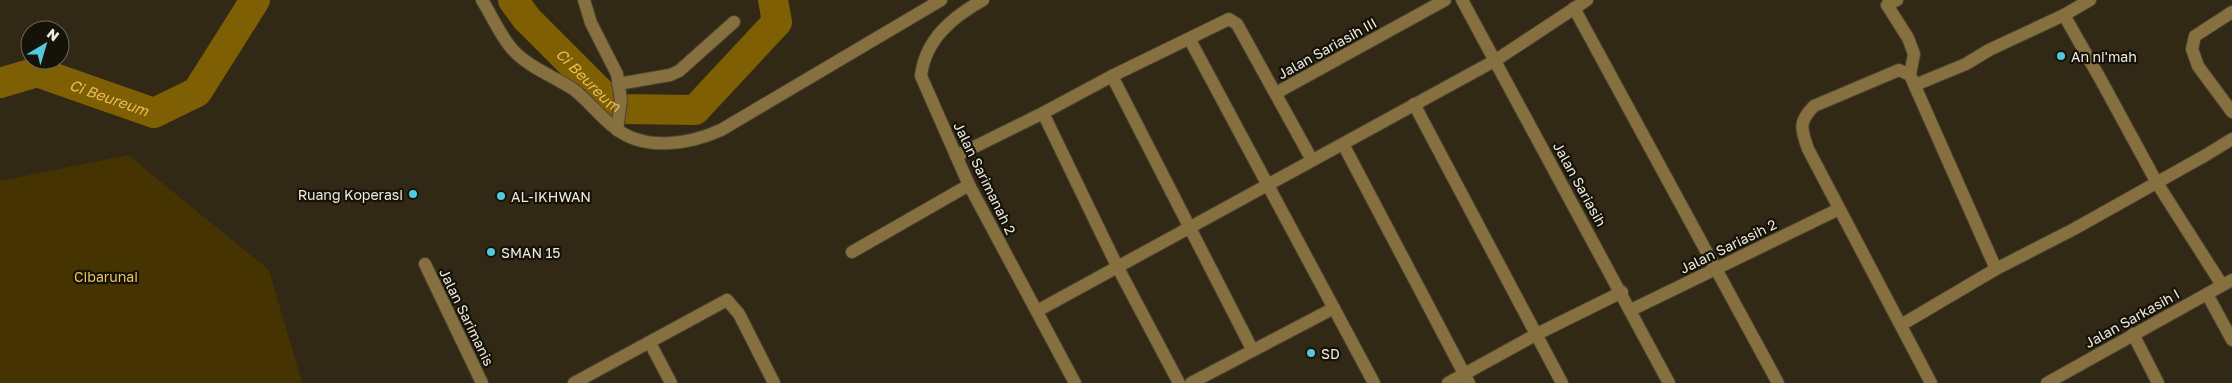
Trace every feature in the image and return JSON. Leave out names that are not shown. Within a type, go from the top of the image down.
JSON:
[{"type":"street","points":[[482,0],[512,49],[538,69],[574,90],[617,130],[641,141],[676,143],[701,139],[721,130],[940,0]]},
{"type":"street","points":[[584,0],[591,23],[617,74],[621,100],[617,130]]},
{"type":"street","name":"Jalan Sarimanah 2","points":[[983,0],[957,16],[928,48],[923,59],[921,76],[969,185],[1075,383]]},
{"type":"street","name":"Jalan Sariasih III","points":[[1276,93],[1445,0]]},
{"type":"street","name":"Jalan Sariasih","points":[[1462,0],[1622,292],[1669,383]]},
{"type":"street","points":[[1037,311],[1496,60],[1587,0]]},
{"type":"street","points":[[1897,0],[1888,5],[1908,38],[1914,54],[1912,80],[1996,269]]},
{"type":"street","points":[[1912,80],[1966,64],[1989,50],[2064,15],[2090,0]]},
{"type":"street","points":[[1574,8],[1778,383]]},
{"type":"street","points":[[2232,12],[2195,36],[2192,49],[2198,66],[2232,112]]},
{"type":"street","points":[[2064,15],[2157,183],[2227,283]]},
{"type":"street","points":[[956,156],[1112,76],[1190,40],[1226,20],[1235,21],[1312,160]]},
{"type":"street","points":[[618,84],[670,75],[679,71],[734,22]]},
{"type":"street","points":[[1190,40],[1374,383]]},
{"type":"street","points":[[1912,80],[1899,70],[1814,106],[1806,114],[1802,122],[1802,131],[1808,149],[1932,383]]},
{"type":"street","points":[[1112,76],[1252,349]]},
{"type":"street","points":[[1414,104],[1538,334],[1562,383]]},
{"type":"street","points":[[1043,113],[1117,266],[1179,383]]},
{"type":"street","points":[[1901,325],[1996,269],[2157,183],[2232,139]]},
{"type":"street","points":[[1343,144],[1467,379]]},
{"type":"street","points":[[852,252],[969,185]]},
{"type":"street","name":"Jalan Sariasih 2","points":[[1631,310],[1839,209]]},
{"type":"street","name":"Jalan Sarimanis","points":[[425,264],[482,383]]},
{"type":"street","name":"Jalan Sarkasih I","points":[[2053,381],[2133,334],[2227,283]]},
{"type":"street","points":[[1448,383],[1467,379],[1538,334],[1622,292]]},
{"type":"street","points":[[2207,294],[2232,340]]},
{"type":"street","points":[[580,382],[722,301],[729,301],[739,314],[774,383]]},
{"type":"street","points":[[1191,383],[1252,349],[1334,308]]},
{"type":"street","points":[[2133,334],[2158,383]]},
{"type":"street","points":[[650,343],[671,383]]},
{"type":"green space","name":"Cibarunai","points":[[128,155],[269,270],[302,383],[0,383],[0,181]]},
{"type":"waterway","name":"Ci Beureum","points":[[0,83],[37,72],[154,113],[197,92],[255,0]]},
{"type":"waterway","name":"Ci Beureum","points":[[513,0],[527,19],[611,103],[623,109],[695,110],[777,22],[773,0]]},
{"type":"place","name":"An ni'mah","points":[[2061,56]]},
{"type":"place","name":"Ruang Koperasi","points":[[413,194]]},
{"type":"place","name":"AL-IKHWAN","points":[[501,196]]},
{"type":"place","name":"SMAN 15","points":[[491,252]]},
{"type":"place","name":"SD","points":[[1311,353]]}]
